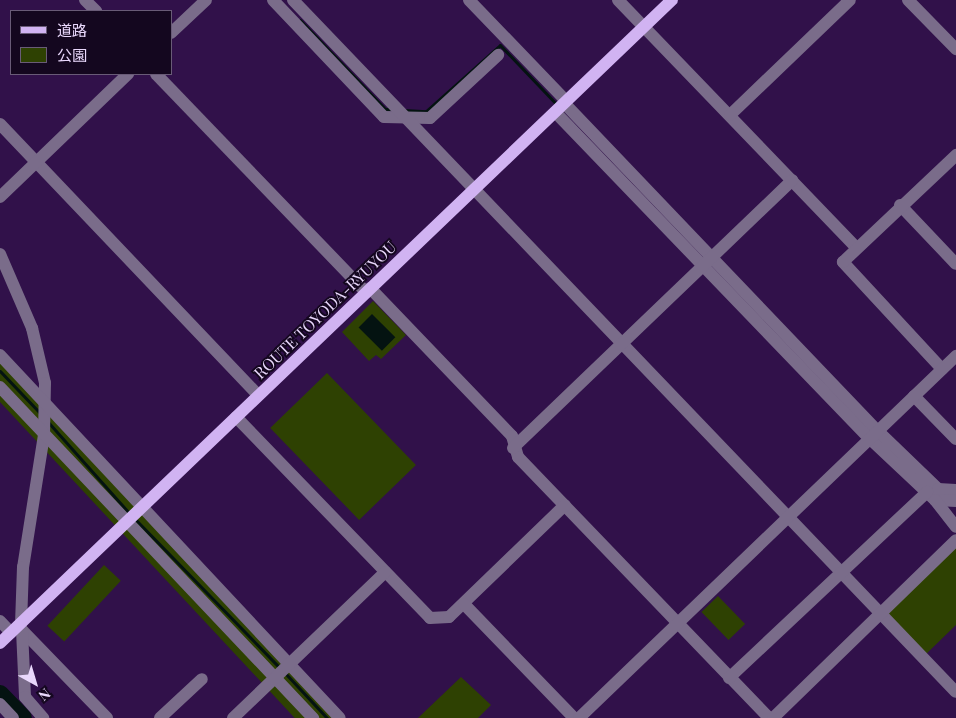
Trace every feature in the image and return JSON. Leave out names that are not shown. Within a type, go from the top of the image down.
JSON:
[{"type":"main road","name":"ROUTE TOYODA-RYUYOU","points":[[0,644],[672,0]]},
{"type":"street","points":[[85,0],[95,10]]},
{"type":"street","points":[[172,31],[206,0]]},
{"type":"street","points":[[273,0],[384,117],[430,118],[498,55]]},
{"type":"street","points":[[293,0],[789,518],[842,570],[956,692]]},
{"type":"street","points":[[469,0],[562,107],[874,435],[931,496],[956,527]]},
{"type":"street","points":[[618,0],[856,247]]},
{"type":"street","points":[[730,115],[850,0]]},
{"type":"street","points":[[908,0],[956,49]]},
{"type":"street","points":[[0,197],[127,75]]},
{"type":"street","points":[[157,75],[512,436],[514,448],[565,505],[769,718]]},
{"type":"street","points":[[0,124],[258,395]]},
{"type":"street","points":[[942,369],[846,268],[843,262],[900,205],[956,155]]},
{"type":"street","points":[[514,448],[792,180]]},
{"type":"street","points":[[900,205],[956,264]]},
{"type":"street","points":[[0,254],[5,279],[32,328],[46,401],[44,435],[23,567],[18,628],[25,697],[43,718]]},
{"type":"street","points":[[0,355],[46,401],[140,508],[340,718]]},
{"type":"street","points":[[579,718],[956,356]]},
{"type":"street","points":[[0,387],[313,718]]},
{"type":"street","points":[[914,396],[954,434]]},
{"type":"street","points":[[236,417],[430,618],[449,617],[565,505]]},
{"type":"street","points":[[874,435],[938,489],[956,490]]},
{"type":"street","points":[[931,496],[956,501]]},
{"type":"street","points":[[730,678],[842,570],[931,496]]},
{"type":"street","points":[[773,718],[956,540]]},
{"type":"street","points":[[233,718],[386,572]]},
{"type":"street","points":[[464,604],[574,718]]},
{"type":"street","points":[[0,621],[18,628],[107,718]]},
{"type":"street","points":[[160,718],[202,679]]},
{"type":"street","points":[[0,704],[13,718]]},
{"type":"green space","points":[[373,301],[406,335],[381,359],[376,355],[369,361],[342,332]]},
{"type":"green space","points":[[0,358],[336,718],[295,718],[0,402]]},
{"type":"green space","points":[[327,373],[416,465],[359,520],[270,428]]},
{"type":"green space","points":[[956,542],[956,625],[923,657],[884,615]]},
{"type":"green space","points":[[104,565],[121,581],[64,641],[47,626]]},
{"type":"green space","points":[[718,596],[745,624],[729,640],[701,612]]},
{"type":"green space","points":[[461,677],[491,705],[478,718],[418,718]]},
{"type":"green space","points":[[0,685],[31,718],[13,718],[0,704]]},
{"type":"shaded area","points":[[372,314],[395,337],[382,351],[359,327]]},
{"type":"waterway","points":[[300,20],[385,109],[393,109]]},
{"type":"waterway","points":[[404,110],[426,111],[500,45],[558,106]]},
{"type":"waterway","points":[[0,371],[41,414]]},
{"type":"waterway","points":[[48,422],[131,515]]},
{"type":"waterway","points":[[135,519],[281,669]]},
{"type":"waterway","points":[[285,673],[327,718]]},
{"type":"waterway","points":[[0,694],[23,718]]}]
